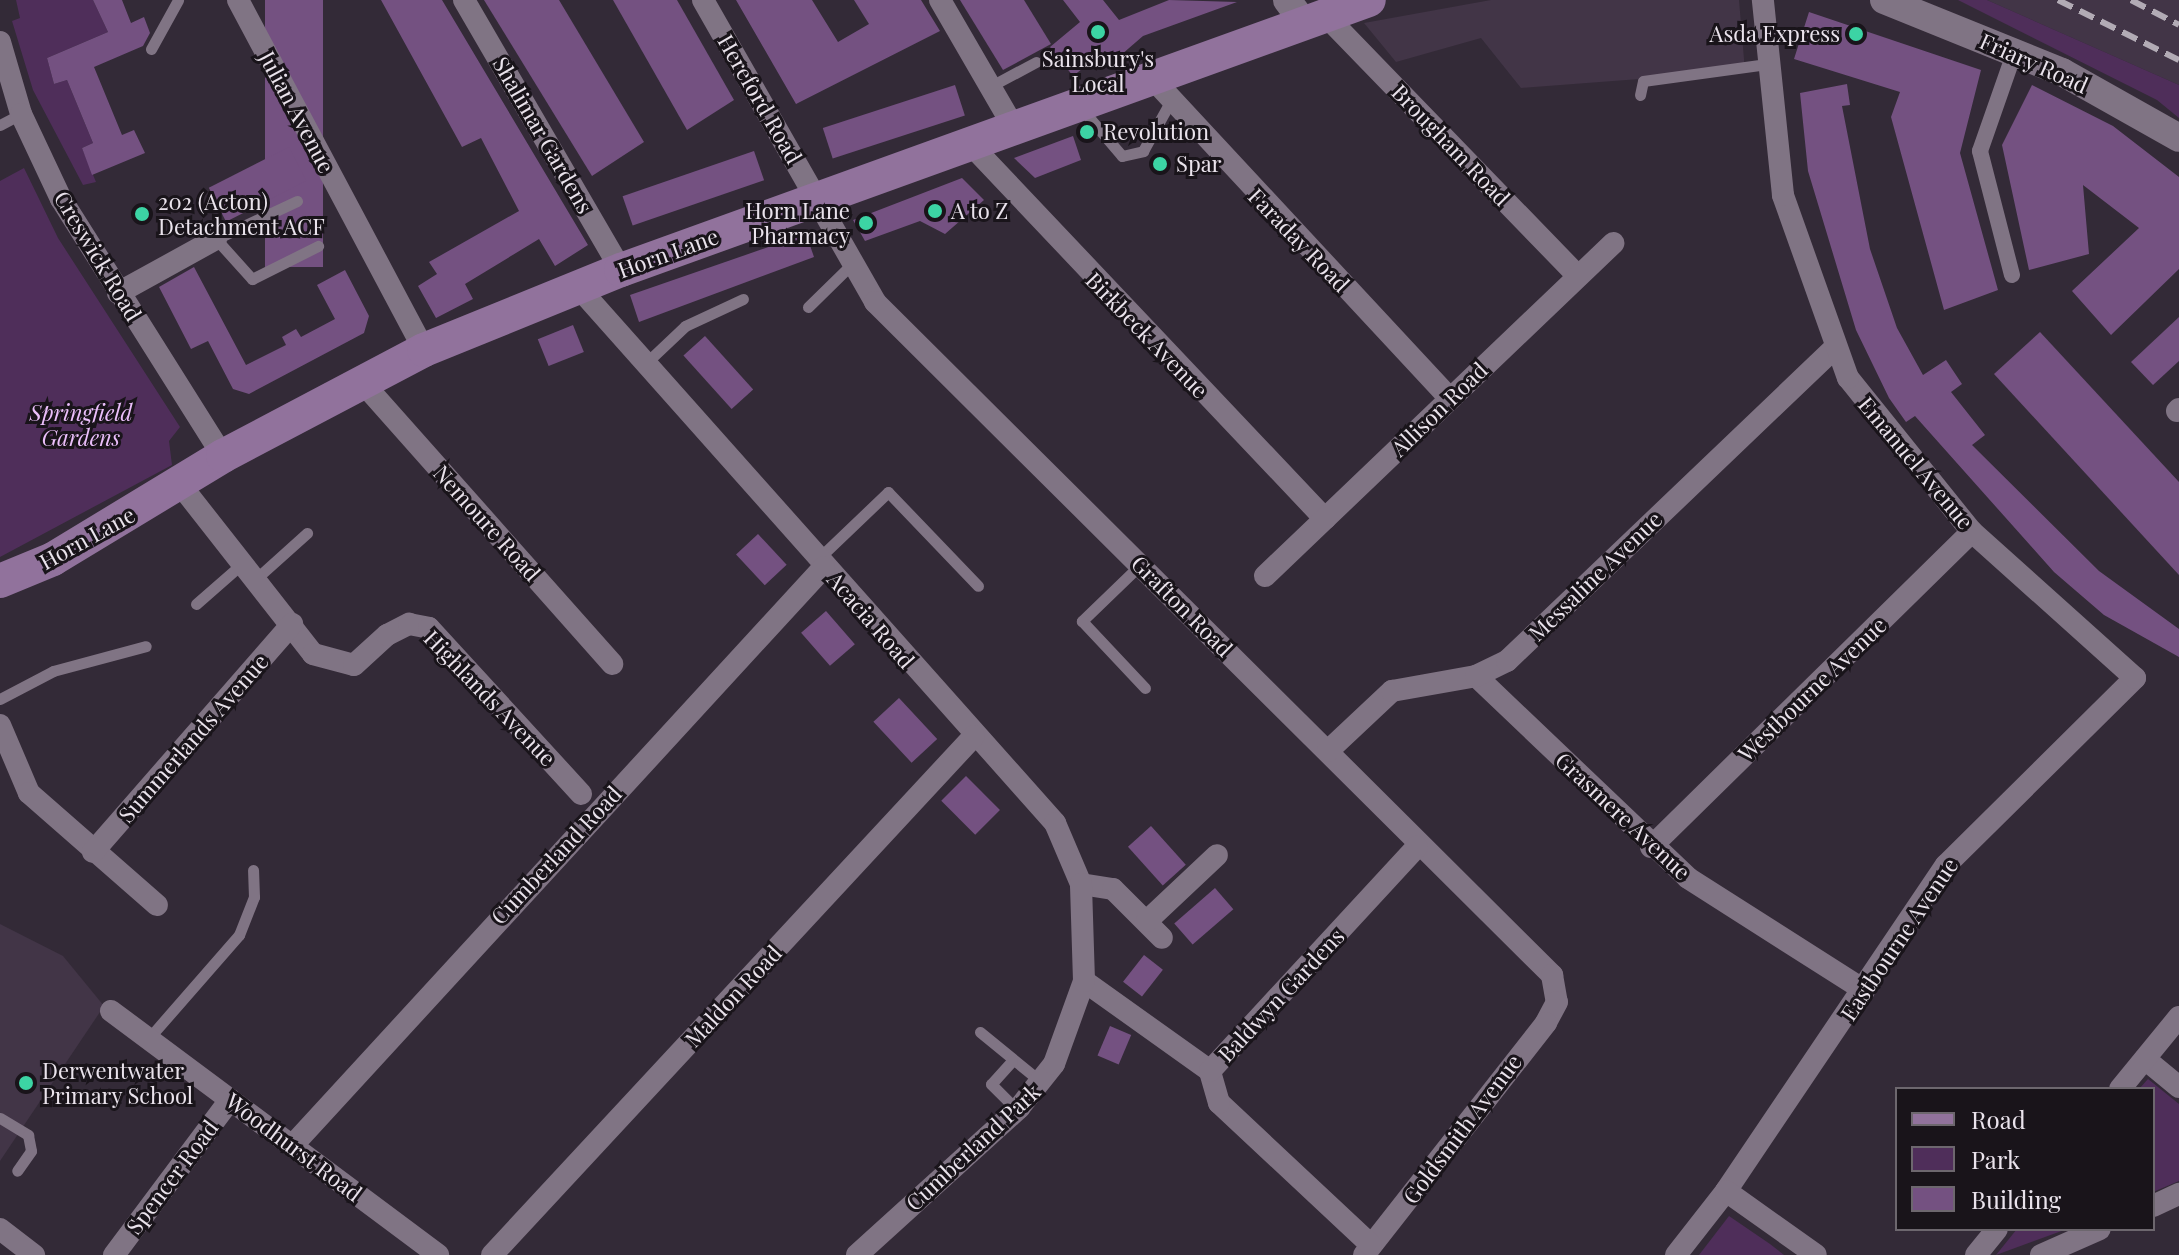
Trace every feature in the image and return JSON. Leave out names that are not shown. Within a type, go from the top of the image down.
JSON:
[{"type":"main road","name":"Horn Lane","points":[[0,581],[53,559],[223,456],[424,350],[621,270],[973,147],[1079,105],[1160,91],[1305,12],[1369,0]]},
{"type":"street","name":"Julian Avenue","points":[[238,0],[424,350]]},
{"type":"street","name":"Shalimar Gardens","points":[[464,0],[621,270]]},
{"type":"street","name":"Hereford Road","points":[[703,0],[817,199]]},
{"type":"street","points":[[940,0],[1016,131]]},
{"type":"street","name":"Emanuel Avenue","points":[[1763,0],[1767,64],[1783,195],[1834,349],[1882,429],[1972,532],[2135,678]]},
{"type":"street","name":"Friary Road","points":[[1884,0],[1921,21],[2015,51],[2156,119],[2179,138]]},
{"type":"street","name":"Brougham Road","points":[[1305,12],[1578,276]]},
{"type":"street","name":"Creswick Road","points":[[0,42],[21,114],[118,293],[223,456]]},
{"type":"street","points":[[2012,275],[1980,151],[2015,51]]},
{"type":"street","name":"Faraday Road","points":[[1160,91],[1450,399]]},
{"type":"street","name":"Birkbeck Avenue","points":[[973,147],[1325,519]]},
{"type":"street","name":"Grafton Road","points":[[817,199],[875,302],[1328,751],[1417,847],[1552,975],[1557,1002]]},
{"type":"street","points":[[118,293],[216,239]]},
{"type":"street","name":"Allison Road","points":[[1265,576],[1613,243]]},
{"type":"street","name":"Acacia Road","points":[[578,287],[974,736],[1055,823],[1081,884]]},
{"type":"street","name":"Messaline Avenue","points":[[1328,751],[1392,691],[1476,676],[1507,661],[1834,349]]},
{"type":"street","name":"Nemoure Road","points":[[362,382],[612,664]]},
{"type":"street","name":"Highlands Avenue","points":[[179,483],[251,569],[313,654],[336,666],[354,665],[409,624],[429,628],[589,802]]},
{"type":"street","name":"Westbourne Avenue","points":[[1651,847],[1972,532]]},
{"type":"street","name":"Cumberland Road","points":[[292,1146],[589,802],[821,563]]},
{"type":"street","name":"Summerlands Avenue","points":[[93,852],[292,624]]},
{"type":"street","name":"Grasmere Avenue","points":[[1476,676],[1651,847],[1864,990]]},
{"type":"street","name":"Eastbourne Avenue","points":[[1676,1255],[1726,1191],[1946,865],[2135,678]]},
{"type":"street","points":[[0,725],[29,793],[157,905]]},
{"type":"street","name":"Maldon Road","points":[[492,1255],[974,736]]},
{"type":"street","name":"Baldwyn Gardens","points":[[1368,1250],[1219,1103],[1210,1071],[1417,847]]},
{"type":"street","points":[[1081,884],[1113,889],[1155,929],[1217,855]]},
{"type":"street","name":"Cumberland Park","points":[[857,1255],[1017,1110],[1042,1082],[1068,1036],[1084,981],[1081,884]]},
{"type":"street","points":[[1084,981],[1210,1071]]},
{"type":"street","name":"Goldsmith Avenue","points":[[1368,1250],[1557,1002]]},
{"type":"street","name":"Woodhurst Road","points":[[111,1011],[438,1255]]},
{"type":"street","points":[[2122,1087],[2179,1017]]},
{"type":"street","points":[[2145,1059],[2179,1087]]},
{"type":"street","name":"Spencer Road","points":[[114,1255],[230,1100]]},
{"type":"street","points":[[1726,1191],[1816,1255]]},
{"type":"street","points":[[2155,1205],[2179,1194]]},
{"type":"street","points":[[0,1229],[34,1255]]},
{"type":"street","points":[[1976,1255],[1995,1231]]},
{"type":"street","points":[[2041,1255],[2095,1231]]},
{"type":"lane","points":[[151,49],[178,0]]},
{"type":"lane","points":[[991,86],[1036,62]]},
{"type":"lane","points":[[1640,95],[1643,81],[1767,64]]},
{"type":"lane","points":[[1079,105],[1122,156],[1143,151],[1160,91]]},
{"type":"lane","points":[[0,125],[21,114]]},
{"type":"lane","points":[[297,201],[216,239],[252,279],[318,246]]},
{"type":"lane","points":[[808,307],[853,263]]},
{"type":"lane","points":[[645,365],[685,326],[743,299]]},
{"type":"lane","points":[[821,563],[888,492],[978,586]]},
{"type":"lane","points":[[196,604],[307,533]]},
{"type":"lane","points":[[1140,565],[1082,621],[1145,688]]},
{"type":"lane","points":[[0,699],[53,671],[146,646]]},
{"type":"lane","points":[[149,1038],[239,935],[254,897],[253,870]]},
{"type":"lane","points":[[980,1032],[1012,1061],[1042,1082]]},
{"type":"lane","points":[[1012,1061],[991,1084],[1017,1110]]},
{"type":"lane","points":[[0,1118],[28,1135],[31,1151],[17,1171]]},
{"type":"shaded area","points":[[1491,0],[1739,0],[1745,71],[1521,88],[1481,38],[1396,62],[1364,23]]},
{"type":"shaded area","points":[[1987,0],[2179,0],[2179,85],[2093,47]]},
{"type":"shaded area","name":"Derwentwater Primary School","points":[[0,924],[63,956],[104,1006],[0,1161]]},
{"type":"green space","points":[[16,0],[93,0],[108,32],[47,58],[54,84],[67,80],[93,143],[82,148],[96,182],[83,185],[33,90],[12,21],[20,18]]},
{"type":"green space","points":[[1958,0],[1987,0],[2179,85],[2179,118],[2157,100]]},
{"type":"green space","name":"Springfield Gardens","points":[[24,168],[58,238],[180,427],[169,441],[172,465],[0,557],[0,181]]},
{"type":"green space","points":[[2148,1079],[2179,1104],[2179,1181],[2155,1191],[2155,1087],[2141,1087]]},
{"type":"green space","points":[[1729,1216],[1770,1244],[1784,1255],[1699,1255]]},
{"type":"green space","points":[[2015,1231],[2062,1231],[1996,1255]]},
{"type":"building","points":[[93,0],[122,0],[131,23],[144,17],[150,33],[143,46],[94,67],[122,135],[134,130],[145,153],[92,175],[82,148],[93,143],[67,80],[54,84],[47,58],[108,32]]},
{"type":"building","points":[[265,0],[323,0],[323,267],[265,267]]},
{"type":"building","points":[[381,0],[442,0],[588,245],[555,266],[539,239],[465,284],[473,299],[436,318],[418,286],[437,274],[429,262],[519,211],[481,138],[462,147]]},
{"type":"building","points":[[484,0],[559,0],[644,142],[592,176]]},
{"type":"building","points":[[613,0],[677,0],[734,100],[687,130]]},
{"type":"building","points":[[736,0],[812,0],[838,42],[869,24],[854,0],[921,0],[940,31],[796,104]]},
{"type":"building","points":[[960,0],[1024,0],[1051,44],[1003,70]]},
{"type":"building","name":"Sainsbury's Local","points":[[1063,0],[1103,0],[1119,20],[1169,0],[1237,2],[1143,36],[1114,61],[1105,51],[1073,76],[1050,47],[1080,22]]},
{"type":"building","points":[[1809,12],[1981,70],[1960,153],[1998,290],[1944,310],[1891,117],[1900,92],[1794,59]]},
{"type":"building","points":[[1847,84],[1850,105],[1842,106],[1870,249],[1897,328],[1923,375],[1946,360],[1962,384],[1951,392],[1985,435],[1972,445],[2099,571],[2179,629],[2179,657],[2104,615],[2054,572],[1915,416],[1906,422],[1889,398],[1856,330],[1808,171],[1800,93]]},
{"type":"building","points":[[955,85],[965,115],[833,158],[823,128]]},
{"type":"building","points":[[2032,85],[2113,126],[2179,177],[2179,269],[2111,335],[2072,291],[2139,228],[2083,185],[2089,254],[2029,270],[2002,145]]},
{"type":"building","points":[[1073,136],[1081,160],[1035,178],[1014,158]]},
{"type":"building","points":[[289,147],[306,181],[226,222],[209,188]]},
{"type":"building","points":[[754,151],[764,180],[633,226],[623,196]]},
{"type":"building","points":[[962,178],[984,200],[945,234],[920,221],[865,241],[853,220]]},
{"type":"building","points":[[806,234],[814,257],[639,322],[630,295]]},
{"type":"building","points":[[194,267],[246,365],[286,345],[282,337],[296,329],[301,337],[335,319],[317,285],[345,270],[369,316],[364,333],[249,394],[233,389],[208,341],[191,349],[159,287]]},
{"type":"building","points":[[2179,317],[2179,361],[2153,385],[2131,362]]},
{"type":"building","points":[[573,325],[584,352],[549,366],[538,339]]},
{"type":"building","points":[[2040,332],[2179,482],[2179,575],[1994,374]]},
{"type":"building","points":[[705,336],[753,390],[732,409],[683,355]]},
{"type":"building","points":[[758,534],[787,565],[765,585],[736,554]]},
{"type":"building","points":[[826,611],[855,644],[830,666],[801,633]]},
{"type":"building","points":[[899,698],[937,739],[912,763],[873,722]]},
{"type":"building","points":[[966,776],[1000,810],[975,835],[941,801]]},
{"type":"building","points":[[1151,826],[1186,865],[1163,885],[1128,847]]},
{"type":"building","points":[[1215,888],[1233,909],[1193,945],[1174,923]]},
{"type":"building","points":[[1144,955],[1163,970],[1142,997],[1123,982]]},
{"type":"building","points":[[1110,1026],[1131,1035],[1119,1064],[1097,1055]]},
{"type":"railway","points":[[2058,0],[2179,60]]},
{"type":"railway","points":[[2131,0],[2179,25]]},
{"type":"place","name":"Sainsbury's Local","points":[[1098,32]]},
{"type":"place","name":"Asda Express","points":[[1856,34]]},
{"type":"place","name":"Revolution","points":[[1087,132]]},
{"type":"place","name":"Spar","points":[[1160,164]]},
{"type":"place","name":"A to Z","points":[[935,211]]},
{"type":"place","name":"202 (Acton) Detachment ACF","points":[[142,214]]},
{"type":"place","name":"Horn Lane Pharmacy","points":[[866,223]]},
{"type":"place","name":"Derwentwater Primary School","points":[[26,1083]]}]
